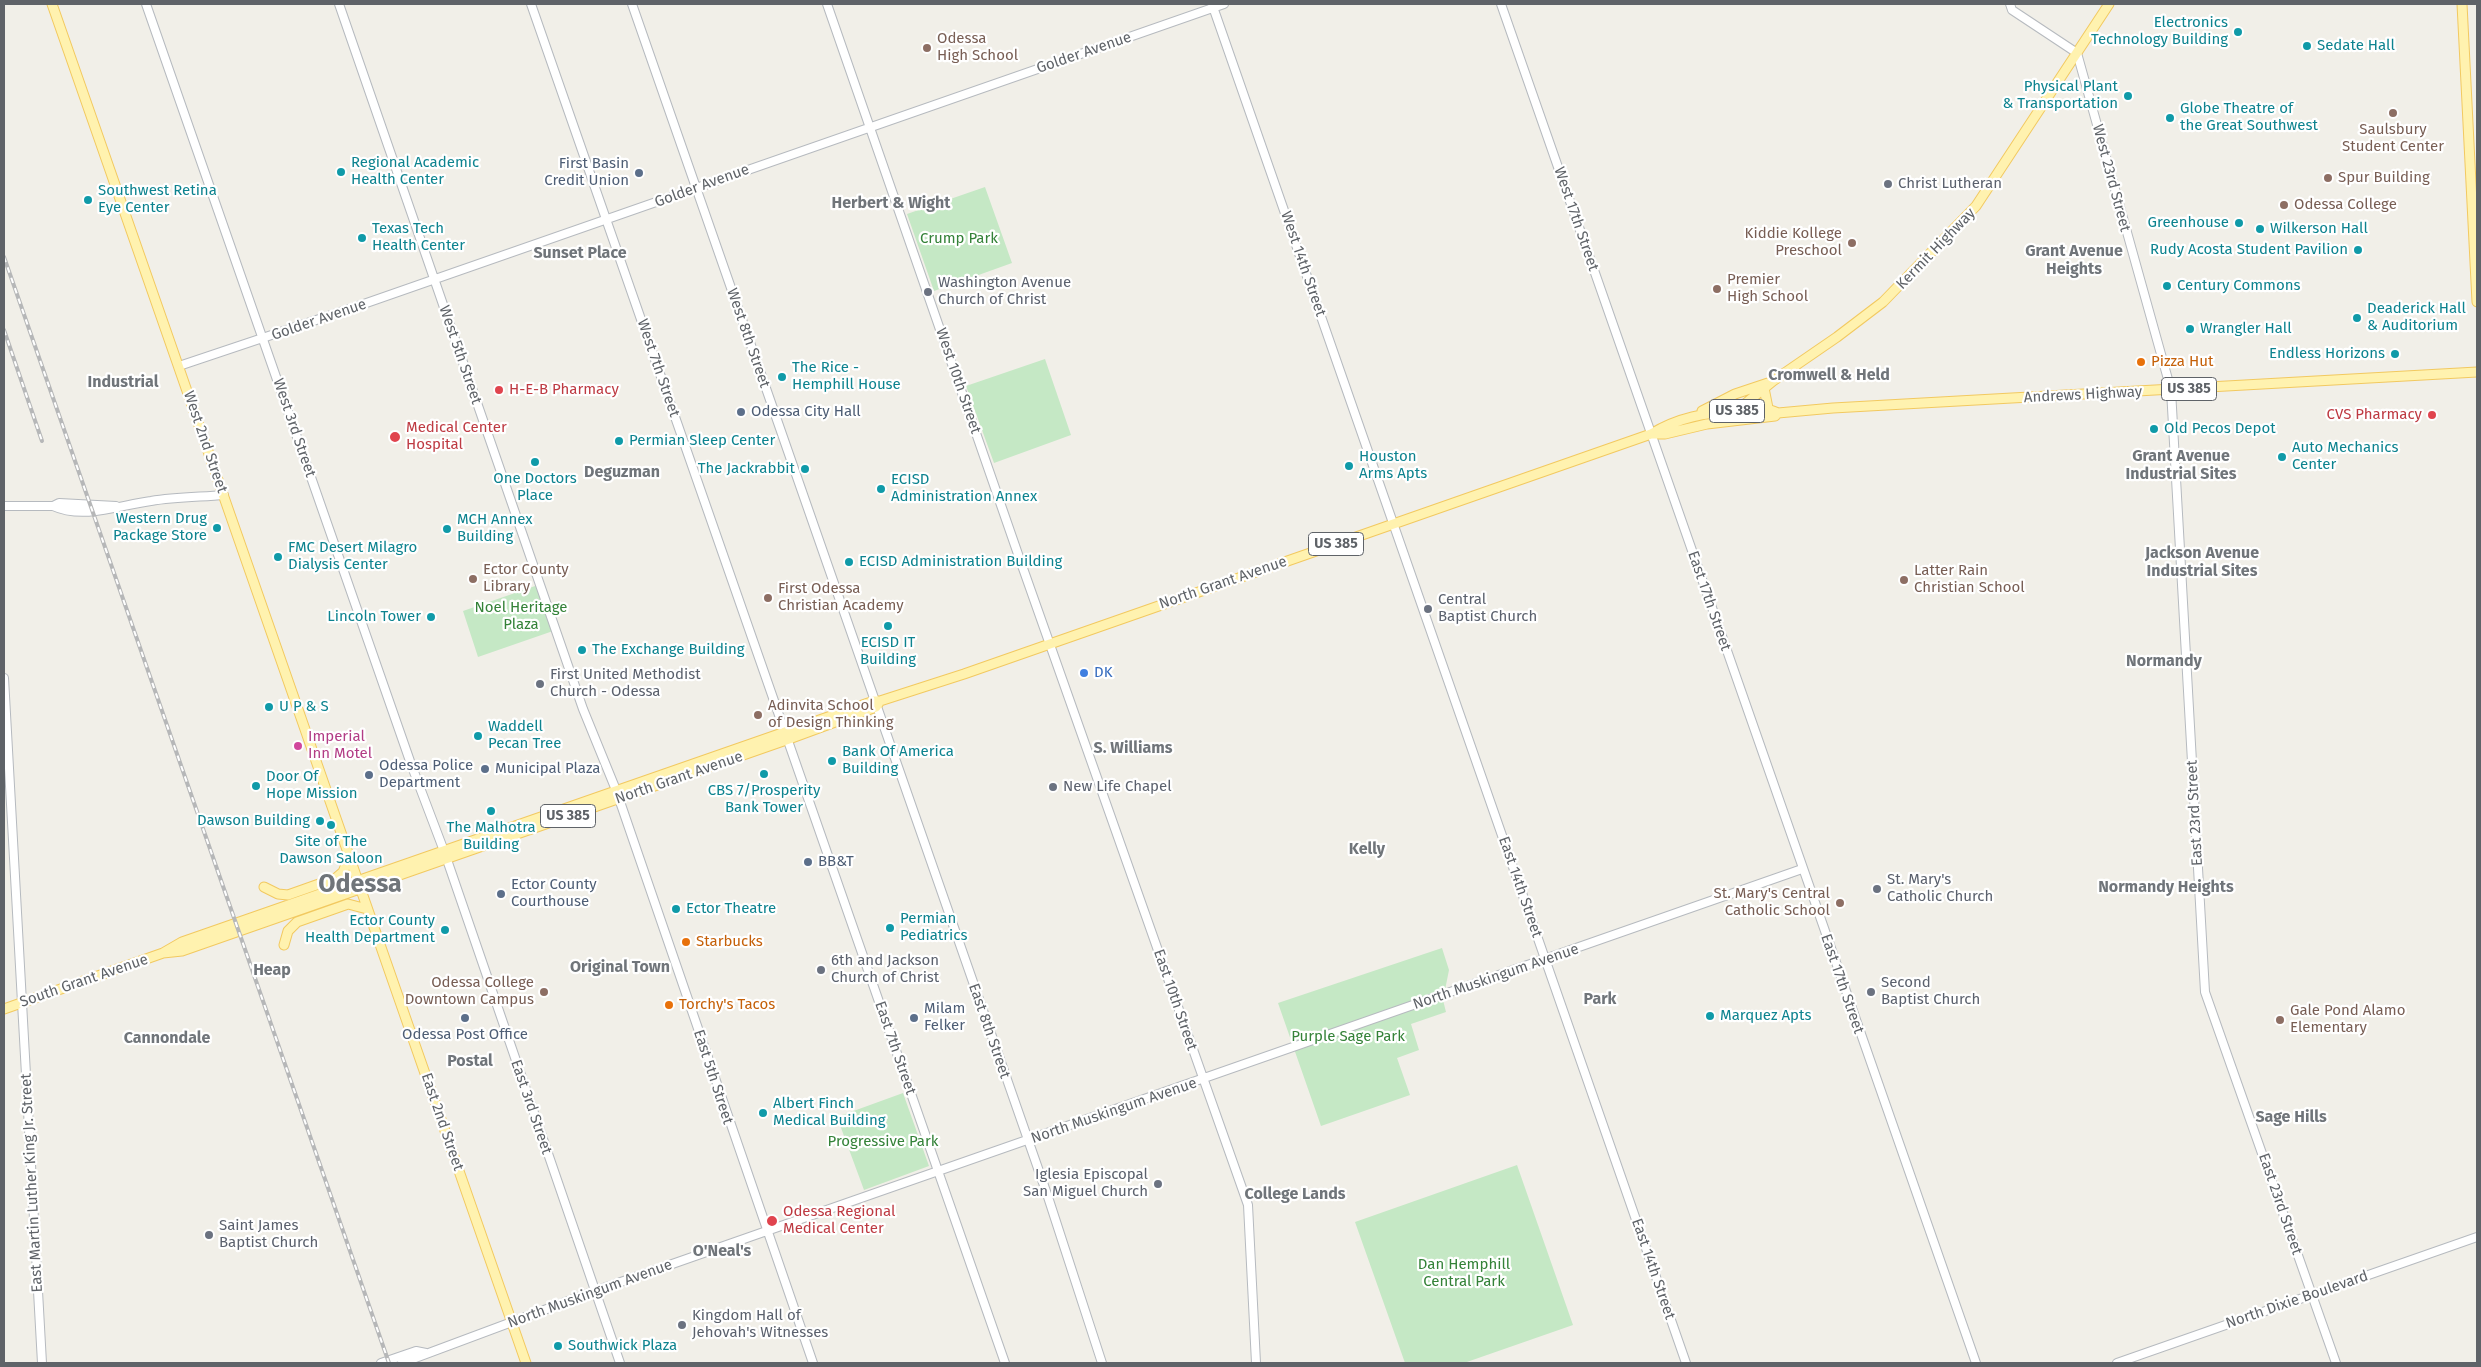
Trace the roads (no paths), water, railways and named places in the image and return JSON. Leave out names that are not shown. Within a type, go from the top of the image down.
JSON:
[{"type":"main road","name":"West 2nd Street","points":[[52,4],[359,885]]},
{"type":"main road","name":"Kermit Highway","points":[[1720,422],[1773,381],[1838,337],[1887,299],[1976,206],[2109,4]]},
{"type":"main road","points":[[2462,4],[2477,302]]},
{"type":"main road","name":"Andrews Highway","points":[[1720,422],[1775,416],[1778,413],[1833,408],[2477,372]]},
{"type":"main road","name":"Kermit Highway","points":[[1695,415],[1735,394],[1773,381]]},
{"type":"main road","points":[[1764,388],[1768,408]]},
{"type":"main road","name":"US 385","points":[[1695,415],[1768,408],[1778,413]]},
{"type":"main road","name":"North Grant Avenue","points":[[275,914],[1651,434],[1669,423],[1695,415]]},
{"type":"main road","name":"North Grant Avenue","points":[[1651,434],[1665,434],[1720,422]]},
{"type":"main road","points":[[264,887],[285,895],[336,878],[343,872],[349,857]]},
{"type":"main road","name":"East 2nd Street","points":[[359,885],[526,1363]]},
{"type":"main road","points":[[284,945],[290,928],[300,920],[348,904],[367,909]]},
{"type":"main road","name":"South Grant Avenue","points":[[4,1009],[163,953],[182,942],[275,914]]},
{"type":"street","name":"West 3rd Street","points":[[146,4],[445,855]]},
{"type":"street","name":"West 5th Street","points":[[338,4],[584,709],[617,794]]},
{"type":"street","name":"West 7th Street","points":[[531,4],[787,736]]},
{"type":"street","name":"West 8th Street","points":[[632,4],[877,703]]},
{"type":"street","name":"West 10th Street","points":[[827,4],[1050,644]]},
{"type":"street","name":"Golder Avenue","points":[[179,366],[263,339],[870,128],[1213,6],[1224,4]]},
{"type":"street","name":"West 17th Street","points":[[1501,4],[1651,434]]},
{"type":"street","points":[[2010,4],[2012,10],[2077,53]]},
{"type":"street","name":"West 14th Street","points":[[1213,6],[1393,524]]},
{"type":"street","name":"West 23rd Street","points":[[2077,53],[2171,390]]},
{"type":"street","name":"East 23rd Street","points":[[2171,390],[2205,992],[2336,1363]]},
{"type":"street","name":"East 17th Street","points":[[1651,434],[1976,1363]]},
{"type":"street","points":[[4,506],[53,506],[59,503],[116,506],[224,495]]},
{"type":"street","name":"East 14th Street","points":[[1393,524],[1686,1363]]},
{"type":"street","name":"East 10th Street","points":[[1050,644],[1248,1206],[1256,1363]]},
{"type":"street","name":"East Martin Luther King Jr. Street","points":[[4,678],[42,1363]]},
{"type":"street","name":"East 8th Street","points":[[877,703],[1102,1363]]},
{"type":"street","name":"East 7th Street","points":[[787,736],[1005,1363]]},
{"type":"street","name":"East 5th Street","points":[[617,794],[812,1363]]},
{"type":"street","name":"East 3rd Street","points":[[445,855],[620,1363]]},
{"type":"street","name":"North Muskingum Avenue","points":[[402,1363],[595,1291],[1802,869]]},
{"type":"street","name":"North Dixie Boulevard","points":[[2117,1363],[2477,1237]]},
{"type":"street","name":"North Muskingum Avenue","points":[[384,1362],[416,1351],[426,1353]]},
{"type":"railway","points":[[4,257],[389,1363]]},
{"type":"railway","points":[[4,330],[42,441]]},
{"type":"place","name":"Electronics Technology Building","points":[[2238,32]]},
{"type":"place","name":"Sedate Hall","points":[[2307,46]]},
{"type":"place","name":"Odessa High School","points":[[927,48]]},
{"type":"place","name":"Physical Plant & Transportation","points":[[2128,96]]},
{"type":"place","name":"Saulsbury Student Center","points":[[2393,113]]},
{"type":"place","name":"Globe Theatre of the Great Southwest","points":[[2170,118]]},
{"type":"place","name":"Regional Academic Health Center","points":[[341,172]]},
{"type":"place","name":"First Basin Credit Union","points":[[639,173]]},
{"type":"place","name":"Spur Building","points":[[2328,178]]},
{"type":"place","name":"Christ Lutheran","points":[[1888,184]]},
{"type":"place","name":"Southwest Retina Eye Center","points":[[88,200]]},
{"type":"place","name":"Odessa College","points":[[2284,205]]},
{"type":"place","name":"Greenhouse","points":[[2239,223]]},
{"type":"place","name":"Wilkerson Hall","points":[[2260,229]]},
{"type":"place","name":"Texas Tech Health Center","points":[[362,238]]},
{"type":"place","name":"Kiddie Kollege Preschool","points":[[1852,243]]},
{"type":"place","name":"Rudy Acosta Student Pavilion","points":[[2358,250]]},
{"type":"place","name":"Century Commons","points":[[2167,286]]},
{"type":"place","name":"Premier High School","points":[[1717,289]]},
{"type":"place","name":"Washington Avenue Church of Christ","points":[[928,292]]},
{"type":"place","name":"Deaderick Hall & Auditorium","points":[[2357,318]]},
{"type":"place","name":"Wrangler Hall","points":[[2190,329]]},
{"type":"place","name":"Endless Horizons","points":[[2395,354]]},
{"type":"place","name":"Pizza Hut","points":[[2141,362]]},
{"type":"place","name":"The Rice - Hemphill House","points":[[782,377]]},
{"type":"place","name":"H-E-B Pharmacy","points":[[499,390]]},
{"type":"place","name":"Odessa City Hall","points":[[741,412]]},
{"type":"place","name":"CVS Pharmacy","points":[[2432,415]]},
{"type":"place","name":"Old Pecos Depot","points":[[2154,429]]},
{"type":"place","name":"Medical Center Hospital","points":[[395,437]]},
{"type":"place","name":"Permian Sleep Center","points":[[619,441]]},
{"type":"place","name":"Auto Mechanics Center","points":[[2282,457]]},
{"type":"place","name":"One Doctors Place","points":[[535,462]]},
{"type":"place","name":"Houston Arms Apts","points":[[1349,466]]},
{"type":"place","name":"The Jackrabbit","points":[[805,469]]},
{"type":"place","name":"ECISD Administration Annex","points":[[881,489]]},
{"type":"place","name":"Western Drug Package Store","points":[[217,528]]},
{"type":"place","name":"MCH Annex Building","points":[[447,529]]},
{"type":"place","name":"FMC Desert Milagro Dialysis Center","points":[[278,557]]},
{"type":"place","name":"ECISD Administration Building","points":[[849,562]]},
{"type":"place","name":"Ector County Library","points":[[473,579]]},
{"type":"place","name":"Latter Rain Christian School","points":[[1904,580]]},
{"type":"place","name":"First Odessa Christian Academy","points":[[768,598]]},
{"type":"place","name":"Central Baptist Church","points":[[1428,609]]},
{"type":"place","name":"Lincoln Tower","points":[[431,617]]},
{"type":"place","name":"ECISD IT Building","points":[[888,626]]},
{"type":"place","name":"The Exchange Building","points":[[582,650]]},
{"type":"place","name":"DK","points":[[1084,673]]},
{"type":"place","name":"First United Methodist Church - Odessa","points":[[540,684]]},
{"type":"place","name":"U P & S","points":[[269,707]]},
{"type":"place","name":"Adinvita School of Design Thinking","points":[[758,715]]},
{"type":"place","name":"Waddell Pecan Tree","points":[[478,736]]},
{"type":"place","name":"Imperial Inn Motel","points":[[298,746]]},
{"type":"place","name":"Bank Of America Building","points":[[832,761]]},
{"type":"place","name":"Municipal Plaza","points":[[485,769]]},
{"type":"place","name":"CBS 7/Prosperity Bank Tower","points":[[764,774]]},
{"type":"place","name":"Odessa Police Department","points":[[369,775]]},
{"type":"place","name":"Door Of Hope Mission","points":[[256,786]]},
{"type":"place","name":"New Life Chapel","points":[[1053,787]]},
{"type":"place","name":"The Malhotra Building","points":[[491,811]]},
{"type":"place","name":"Dawson Building","points":[[320,821]]},
{"type":"place","name":"Site of The Dawson Saloon","points":[[331,825]]},
{"type":"place","name":"BB&T","points":[[808,862]]},
{"type":"place","name":"St. Mary's Catholic Church","points":[[1877,889]]},
{"type":"place","name":"Ector County Courthouse","points":[[501,894]]},
{"type":"place","name":"St. Mary's Central Catholic School","points":[[1840,903]]},
{"type":"place","name":"Ector Theatre","points":[[676,909]]},
{"type":"place","name":"Permian Pediatrics","points":[[890,928]]},
{"type":"place","name":"Ector County Health Department","points":[[445,930]]},
{"type":"place","name":"Starbucks","points":[[686,942]]},
{"type":"place","name":"6th and Jackson Church of Christ","points":[[821,970]]},
{"type":"place","name":"Odessa College Downtown Campus","points":[[544,992]]},
{"type":"place","name":"Second Baptist Church","points":[[1871,992]]},
{"type":"place","name":"Torchy's Tacos","points":[[669,1005]]},
{"type":"place","name":"Marquez Apts","points":[[1710,1016]]},
{"type":"place","name":"Odessa Post Office","points":[[465,1018]]},
{"type":"place","name":"Milam Felker","points":[[914,1018]]},
{"type":"place","name":"Gale Pond Alamo Elementary","points":[[2280,1020]]},
{"type":"place","name":"Albert Finch Medical Building","points":[[763,1113]]},
{"type":"place","name":"Iglesia Episcopal San Miguel Church","points":[[1158,1184]]},
{"type":"place","name":"Odessa Regional Medical Center","points":[[772,1221]]},
{"type":"place","name":"Saint James Baptist Church","points":[[209,1235]]},
{"type":"place","name":"Kingdom Hall of Jehovah's Witnesses","points":[[682,1325]]},
{"type":"place","name":"Southwick Plaza","points":[[558,1346]]},
{"type":"district","name":"Herbert & Wight","points":[[891,204]]},
{"type":"district","name":"Sunset Place","points":[[580,254]]},
{"type":"district","name":"Grant Avenue Heights","points":[[2074,261]]},
{"type":"district","name":"Cromwell & Held","points":[[1829,376]]},
{"type":"district","name":"Industrial","points":[[123,383]]},
{"type":"district","name":"Grant Avenue Industrial Sites","points":[[2181,466]]},
{"type":"district","name":"Deguzman","points":[[622,473]]},
{"type":"district","name":"Jackson Avenue Industrial Sites","points":[[2202,563]]},
{"type":"district","name":"Normandy","points":[[2164,662]]},
{"type":"district","name":"S. Williams","points":[[1133,749]]},
{"type":"district","name":"Kelly","points":[[1367,850]]},
{"type":"district","name":"Odessa","points":[[360,885]]},
{"type":"district","name":"Normandy Heights","points":[[2166,888]]},
{"type":"district","name":"Original Town","points":[[620,968]]},
{"type":"district","name":"Heap","points":[[272,971]]},
{"type":"district","name":"Park","points":[[1600,1000]]},
{"type":"district","name":"Cannondale","points":[[167,1039]]},
{"type":"district","name":"Postal","points":[[470,1062]]},
{"type":"district","name":"Sage Hills","points":[[2291,1118]]},
{"type":"district","name":"College Lands","points":[[1295,1195]]},
{"type":"district","name":"O'Neal's","points":[[722,1252]]},
{"type":"park label","name":"Crump Park","points":[[959,239]]},
{"type":"park label","name":"Noel Heritage Plaza","points":[[521,616]]},
{"type":"park label","name":"Purple Sage Park","points":[[1348,1037]]},
{"type":"park label","name":"Progressive Park","points":[[883,1142]]},
{"type":"park label","name":"Dan Hemphill Central Park","points":[[1464,1274]]}]
